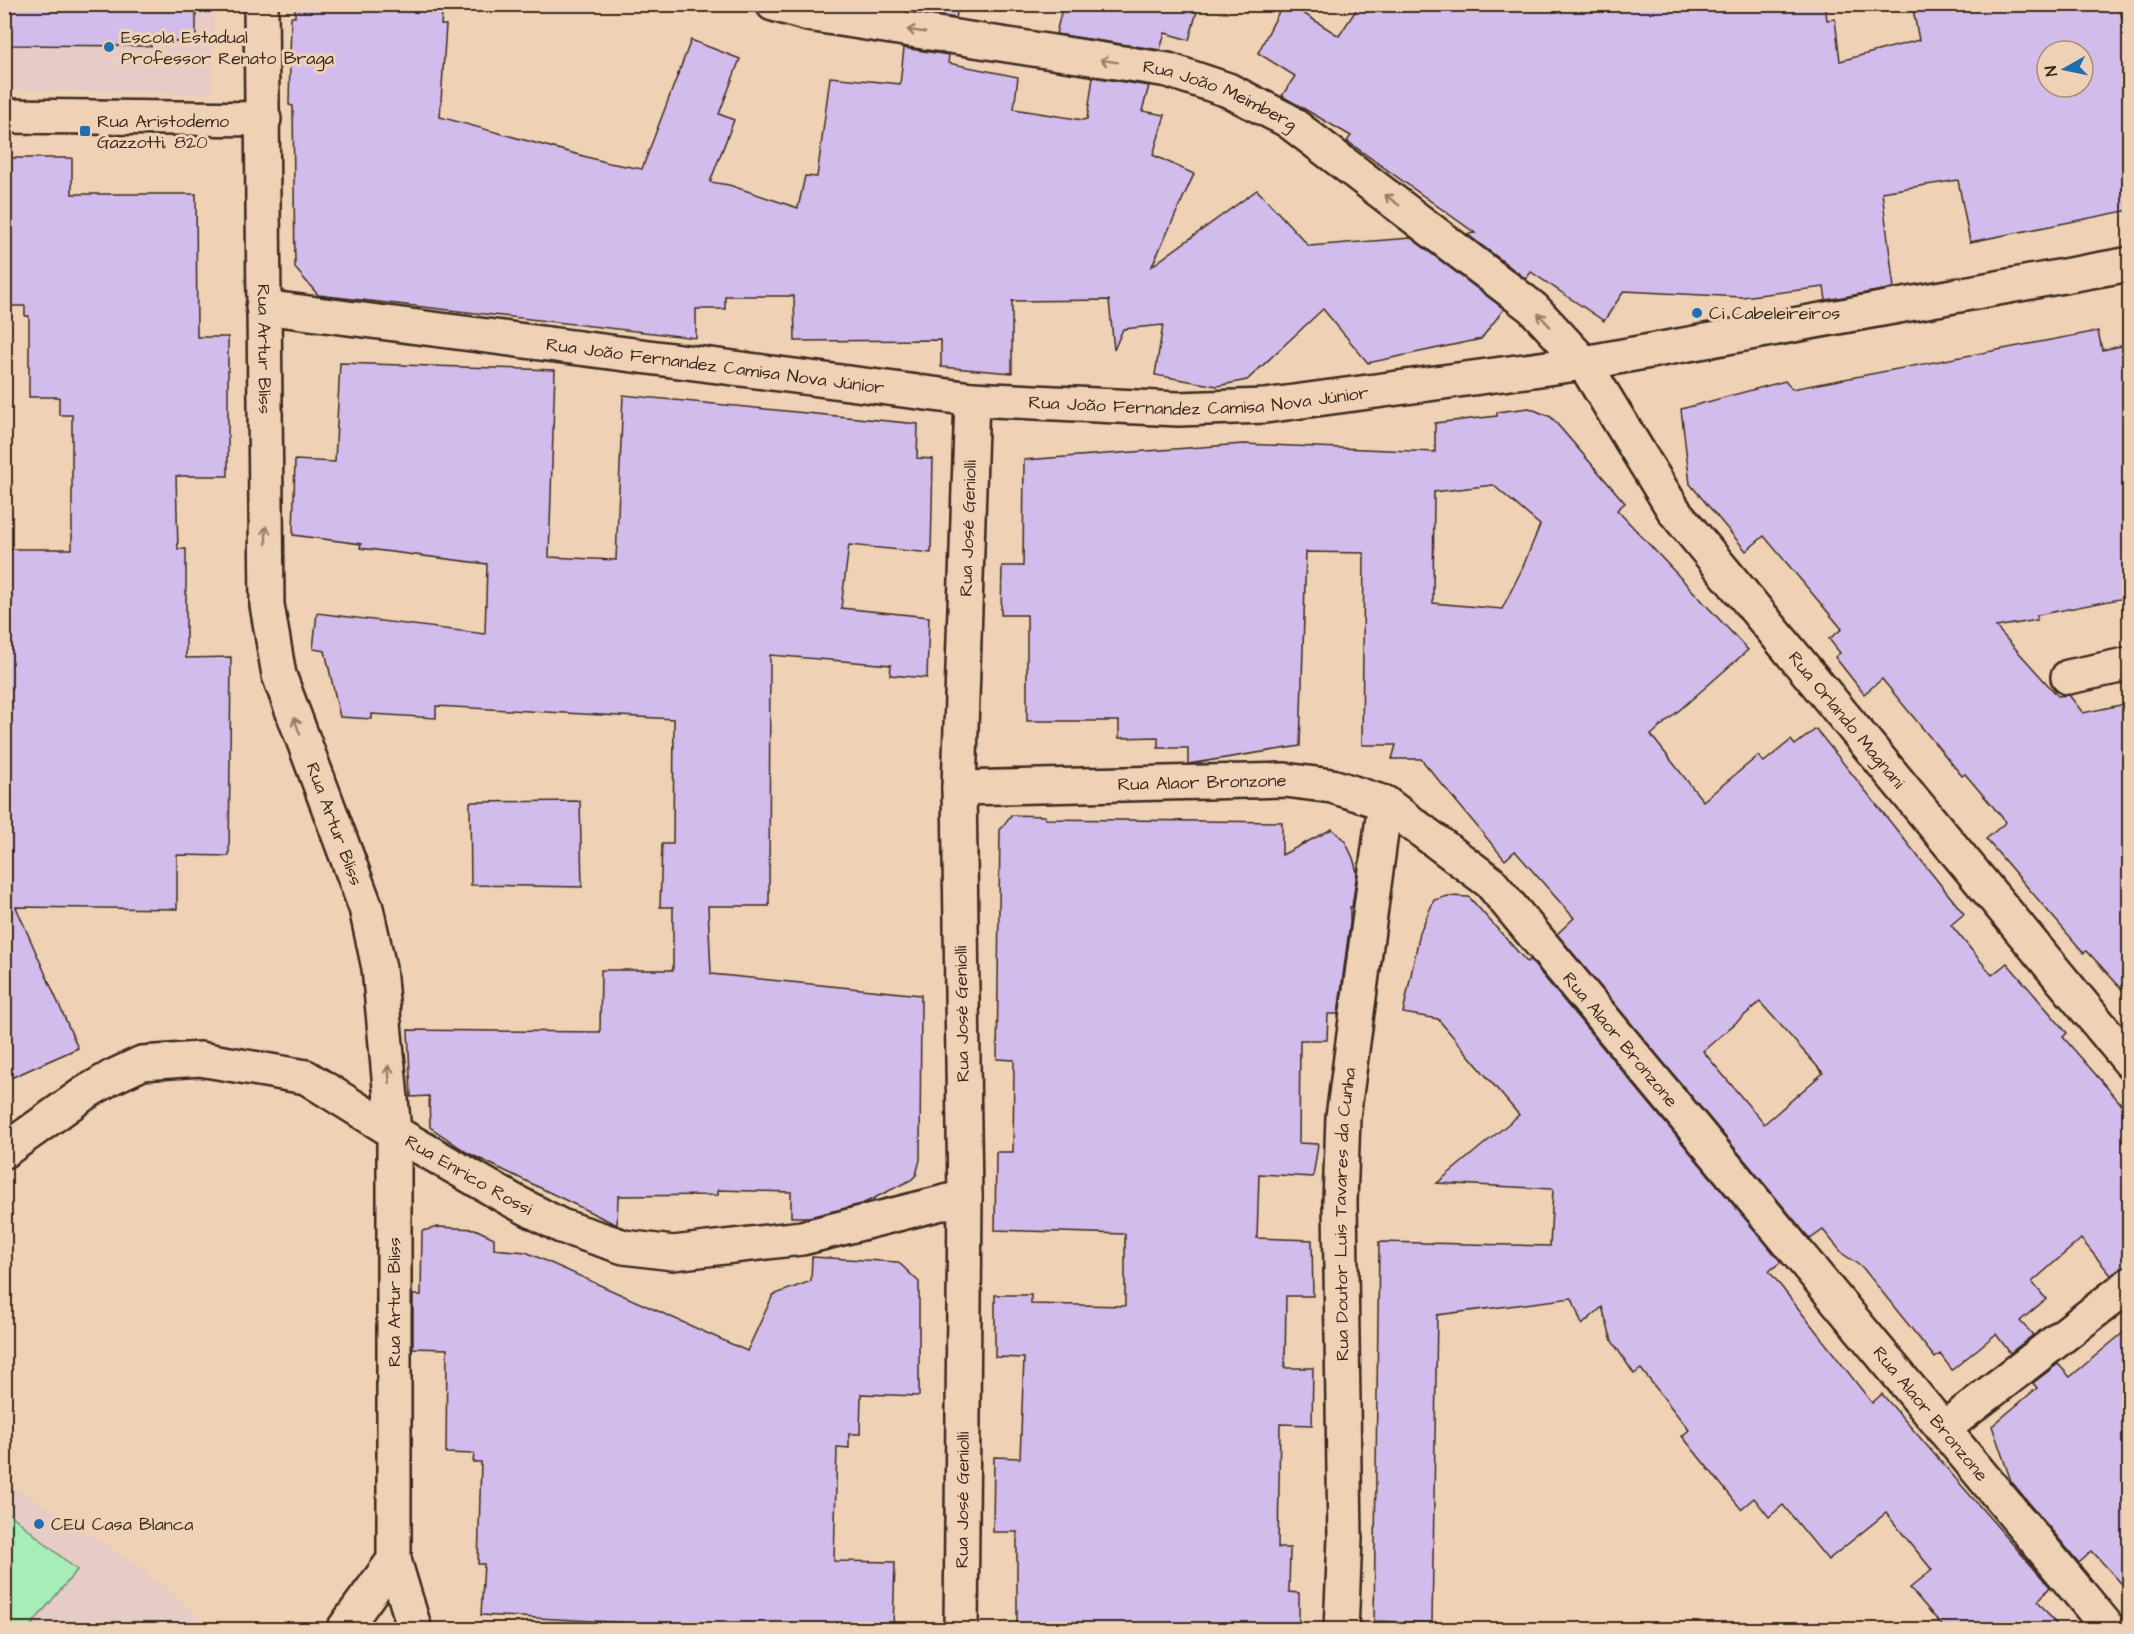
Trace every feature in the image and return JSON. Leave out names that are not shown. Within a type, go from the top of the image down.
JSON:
[{"type":"street","name":"Rua Artur Bliss","points":[[261,4],[264,119],[263,308],[267,605],[279,675],[366,908],[379,968],[394,1132],[394,1560],[415,1629]]},
{"type":"street","name":"Rua João Meimberg","points":[[773,4],[808,14],[1167,70],[1228,90],[1287,120],[1533,308],[1584,363]]},
{"type":"street","points":[[4,116],[264,119]]},
{"type":"street","name":"Rua João Fernandez Camisa Nova Júnior","points":[[263,308],[972,399],[1178,410],[1265,406],[1584,363],[2130,264]]},
{"type":"street","name":"Rua Orlando Magnani","points":[[1584,363],[1675,512],[2130,1062]]},
{"type":"street","name":"Rua José Geniolli","points":[[961,1629],[965,1197],[958,788],[972,399]]},
{"type":"street","points":[[2068,677],[2130,664]]},
{"type":"street","name":"Rua Alaor Bronzone","points":[[958,788],[1285,780],[1332,786],[1385,803],[1490,882],[2110,1629]]},
{"type":"street","name":"Rua Doutor Luis Tavares da Cunha","points":[[1341,1629],[1346,1538],[1340,1202],[1343,1118],[1385,803]]},
{"type":"street","name":"Rua Enrico Rossi","points":[[4,1151],[85,1093],[132,1068],[141,1064],[200,1059],[306,1077],[394,1132],[561,1226],[624,1247],[673,1253],[802,1238],[965,1197]]},
{"type":"street","points":[[1943,1429],[2130,1284]]},
{"type":"street","points":[[343,1629],[394,1560]]},
{"type":"shaded area","name":"Escola Estadual Professor Renato Braga","points":[[5,5],[215,5],[212,94],[5,89]]},
{"type":"shaded area","name":"CEU Casa Blanca","points":[[4,1480],[142,1569],[212,1629],[5,1629]]},
{"type":"green space","points":[[4,1509],[77,1570],[28,1629],[5,1629]]},
{"type":"building","points":[[4,4],[196,4],[196,41],[152,41],[151,46],[4,45]]},
{"type":"building","points":[[295,4],[443,4],[441,25],[446,25],[440,117],[609,163],[642,169],[691,40],[740,59],[719,114],[734,120],[710,182],[729,185],[798,208],[805,176],[817,177],[830,77],[900,84],[904,48],[949,55],[948,63],[1018,77],[1014,109],[1083,120],[1087,119],[1093,77],[1149,86],[1142,111],[1165,115],[1153,155],[1194,174],[1152,266],[1257,190],[1309,246],[1411,238],[1504,309],[1481,339],[1368,363],[1323,309],[1247,380],[1217,386],[1155,375],[1163,325],[1123,329],[1114,350],[1109,300],[1012,301],[1012,373],[941,367],[941,340],[795,341],[794,296],[725,296],[725,309],[696,309],[696,338],[318,295],[295,268],[293,106],[289,105],[291,17],[295,17]]},
{"type":"building","points":[[909,4],[959,4],[956,18],[908,11]]},
{"type":"building","points":[[1063,4],[1199,4],[1189,40],[1165,33],[1160,50],[1056,34]]},
{"type":"building","points":[[1283,4],[1289,4],[1339,36],[1360,4],[1825,4],[1827,20],[1835,19],[1840,61],[1919,40],[1912,4],[2119,4],[2130,62],[2130,210],[1970,242],[1958,180],[1882,192],[1894,288],[1826,300],[1824,287],[1742,297],[1624,291],[1604,321],[1531,272],[1526,279],[1467,234],[1475,233],[1347,141],[1351,136],[1282,96],[1295,76],[1258,53]]},
{"type":"building","points":[[4,158],[72,158],[72,194],[196,194],[197,337],[228,337],[228,476],[176,476],[178,549],[186,549],[186,658],[231,657],[229,856],[177,855],[177,909],[16,907],[78,1048],[4,1081],[4,549],[72,549],[72,415],[59,415],[59,397],[29,397],[29,316],[25,316],[25,306],[7,306]]},
{"type":"building","points":[[2098,331],[2102,350],[2130,344],[2130,597],[2037,615],[2037,620],[1996,627],[2058,696],[2069,695],[2083,713],[2130,703],[2130,998],[2087,951],[2084,953],[1986,839],[2006,822],[1965,774],[1962,776],[1882,679],[1864,694],[1835,657],[1840,653],[1829,639],[1842,629],[1764,536],[1746,551],[1690,484],[1681,409],[1785,381],[1792,389]]},
{"type":"building","points":[[340,363],[555,370],[549,557],[616,560],[623,395],[918,424],[917,458],[933,459],[931,553],[849,545],[841,608],[929,617],[927,678],[890,675],[891,665],[770,655],[769,906],[708,906],[711,974],[921,995],[920,1160],[916,1175],[911,1180],[862,1204],[809,1217],[791,1217],[791,1192],[718,1190],[718,1195],[618,1196],[617,1225],[468,1153],[430,1127],[429,1096],[411,1097],[408,1030],[600,1032],[601,970],[673,970],[673,907],[660,907],[662,844],[673,844],[674,719],[436,706],[436,718],[372,714],[372,719],[340,717],[325,651],[313,649],[317,613],[485,634],[487,564],[360,548],[361,544],[293,535],[295,460],[335,462]]},
{"type":"building","points":[[1529,408],[1551,417],[1625,503],[1617,510],[1748,650],[1651,735],[1703,801],[1758,756],[1764,762],[1791,740],[1795,745],[1816,729],[1964,914],[1951,925],[1992,975],[2007,963],[2067,1033],[2063,1037],[2130,1114],[2130,1266],[2111,1275],[2081,1239],[2032,1282],[2046,1299],[2020,1321],[2033,1335],[2010,1353],[1996,1334],[1952,1370],[1940,1354],[1935,1358],[1863,1268],[1843,1254],[1823,1230],[1810,1239],[1557,934],[1574,918],[1515,851],[1505,860],[1421,759],[1392,759],[1396,745],[1362,745],[1364,553],[1306,552],[1300,746],[1188,764],[1188,748],[1158,748],[1158,737],[1119,738],[1119,721],[1027,721],[1027,615],[1001,615],[1002,566],[1023,566],[1024,460],[1243,444],[1435,452],[1435,423],[1497,416],[1497,412]],"holes":[[[1493,485],[1540,525],[1502,609],[1433,603],[1434,492]],[[1760,1002],[1823,1073],[1764,1124],[1703,1051]]]},
{"type":"building","points":[[580,801],[582,887],[471,885],[470,802]]},
{"type":"building","points":[[1011,815],[1045,816],[1045,819],[1282,822],[1282,855],[1332,829],[1345,841],[1353,858],[1357,872],[1352,907],[1350,907],[1338,1014],[1328,1014],[1327,1040],[1300,1040],[1299,1143],[1318,1144],[1313,1177],[1259,1174],[1257,1238],[1312,1240],[1313,1296],[1286,1296],[1285,1368],[1313,1368],[1312,1425],[1280,1424],[1278,1548],[1290,1548],[1289,1592],[1299,1593],[1299,1629],[1017,1629],[1017,1532],[993,1532],[994,1457],[1020,1458],[1024,1358],[995,1357],[995,1295],[1031,1295],[1031,1304],[1125,1306],[1125,1234],[995,1230],[996,1152],[1013,1152],[1014,1060],[997,1059],[1000,830]]},
{"type":"building","points":[[1448,896],[1469,897],[1527,962],[1530,960],[1781,1262],[1769,1271],[1872,1403],[1882,1394],[2050,1587],[2038,1601],[2060,1629],[1945,1629],[1910,1588],[1932,1570],[1886,1513],[1828,1560],[1783,1505],[1769,1517],[1754,1498],[1741,1509],[1682,1436],[1689,1430],[1641,1369],[1634,1374],[1612,1341],[1602,1307],[1582,1325],[1572,1298],[1437,1315],[1432,1623],[1374,1621],[1379,1242],[1550,1246],[1553,1189],[1437,1183],[1519,1115],[1438,1019],[1403,1013],[1420,932],[1434,900]]},
{"type":"building","points":[[438,1227],[475,1229],[494,1238],[494,1249],[526,1252],[747,1351],[773,1295],[811,1281],[812,1257],[898,1262],[919,1282],[919,1396],[861,1394],[860,1434],[849,1434],[849,1448],[837,1447],[834,1561],[895,1562],[893,1629],[629,1629],[629,1623],[481,1615],[484,1564],[478,1564],[481,1462],[473,1462],[474,1454],[446,1453],[447,1349],[413,1348],[413,1295],[421,1295],[422,1231]]},
{"type":"building","points":[[2130,1327],[2130,1593],[2092,1551],[2079,1563],[2011,1481],[1992,1426],[2037,1388],[2033,1383],[2058,1364],[2070,1377]]},
{"type":"place","name":"Escola Estadual Professor Renato Braga","points":[[109,47]]},
{"type":"place","name":"Rua Aristodemo Gazzotti, 820","points":[[85,131]]},
{"type":"place","name":"Ci Cabeleireiros","points":[[1697,313]]},
{"type":"place","name":"CEU Casa Blanca","points":[[39,1524]]}]
